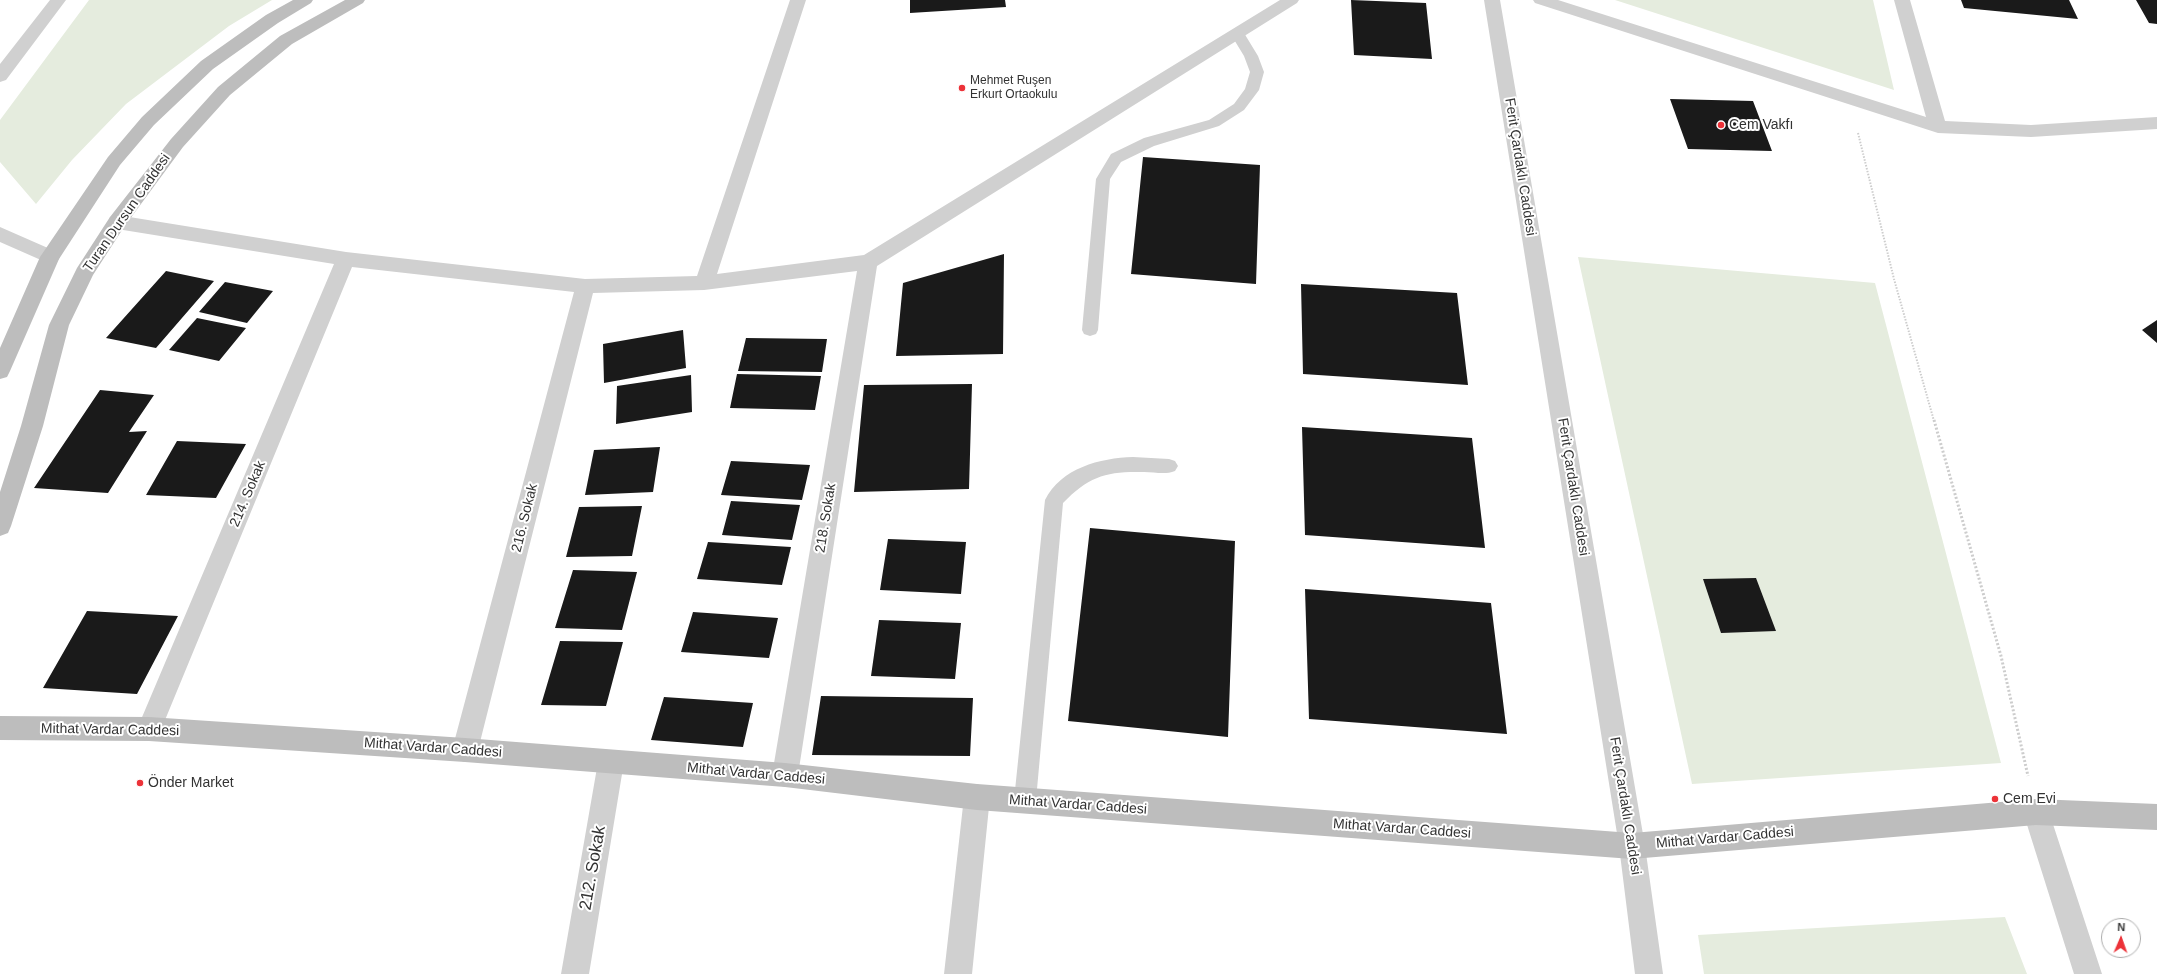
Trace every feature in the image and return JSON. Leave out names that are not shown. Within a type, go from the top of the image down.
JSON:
[{"type":"street","points":[[0,76],[58,0]]},
{"type":"street","points":[[0,371],[50,257],[114,160],[148,121],[207,65],[272,19],[305,0]]},
{"type":"street","name":"Turan Dursun Caddesi","points":[[0,526],[32,426],[59,325],[84,273],[116,222],[177,143],[224,91],[286,40],[357,0]]},
{"type":"street","points":[[704,283],[798,0]]},
{"type":"street","points":[[116,222],[346,259],[585,286],[704,283],[868,262],[1291,0]]},
{"type":"street","name":"Ferit Çardaklı Caddesi","points":[[1492,0],[1632,846],[1649,974]]},
{"type":"street","points":[[1541,0],[1938,127],[2031,131],[2157,123]]},
{"type":"street","points":[[1902,0],[1938,127]]},
{"type":"street","points":[[0,234],[50,257]]},
{"type":"street","name":"214. Sokak","points":[[149,729],[346,259]]},
{"type":"street","name":"218. Sokak","points":[[784,775],[868,262]]},
{"type":"street","name":"216. Sokak","points":[[465,750],[585,286]]},
{"type":"street","name":"Mithat Vardar Caddesi","points":[[0,728],[149,729],[465,750],[784,775],[977,797],[1632,846],[2036,812],[2157,817]]},
{"type":"street","name":"212. Sokak","points":[[575,974],[611,762]]},
{"type":"street","points":[[958,974],[977,797]]},
{"type":"street","points":[[2036,812],[2088,974]]},
{"type":"lane","points":[[1090,330],[1104,179],[1116,158],[1149,142],[1214,123],[1239,107],[1252,90],[1257,72],[1251,56],[1237,33]]},
{"type":"lane","points":[[1025,800],[1054,500],[1076,478],[1097,468],[1136,464],[1169,466]]},
{"type":"path","points":[[1849,98],[1894,279],[2001,656],[2036,812]]},
{"type":"shaded area","points":[[89,0],[272,0],[229,26],[126,104],[72,160],[36,204],[0,162],[0,120]]},
{"type":"shaded area","points":[[1615,0],[1873,0],[1894,90]]},
{"type":"shaded area","points":[[1578,257],[1875,283],[2001,763],[1692,784]]},
{"type":"shaded area","points":[[2005,917],[2027,974],[1704,974],[1698,935]]},
{"type":"building","points":[[910,0],[1005,0],[1006,7],[910,13]]},
{"type":"building","points":[[1351,0],[1426,3],[1432,59],[1354,55]]},
{"type":"building","points":[[1961,0],[2069,0],[2078,19],[1964,8]]},
{"type":"building","points":[[2136,0],[2157,0],[2157,24],[2149,23]]},
{"type":"building","name":"Cem Vakfı","points":[[1670,99],[1753,101],[1772,151],[1688,149]]},
{"type":"building","points":[[1143,157],[1260,165],[1256,284],[1131,274]]},
{"type":"building","points":[[1004,254],[1003,354],[896,356],[903,283]]},
{"type":"building","points":[[166,271],[214,281],[156,348],[106,338]]},
{"type":"building","points":[[225,282],[273,291],[247,323],[199,312]]},
{"type":"building","points":[[1301,284],[1457,293],[1468,385],[1303,374]]},
{"type":"building","points":[[197,318],[246,328],[219,361],[169,350]]},
{"type":"building","points":[[2157,320],[2157,343],[2142,330]]},
{"type":"building","points":[[683,330],[686,368],[604,383],[603,344]]},
{"type":"building","points":[[746,338],[827,339],[822,372],[738,371]]},
{"type":"building","points":[[737,374],[821,376],[815,410],[730,408]]},
{"type":"building","points":[[691,375],[692,412],[616,424],[617,386]]},
{"type":"building","points":[[972,384],[969,489],[854,492],[864,385]]},
{"type":"building","points":[[100,390],[154,395],[129,432],[147,431],[108,493],[34,488]]},
{"type":"building","points":[[1302,427],[1472,438],[1485,548],[1305,535]]},
{"type":"building","points":[[177,441],[246,444],[216,498],[146,495]]},
{"type":"building","points":[[660,447],[653,492],[585,495],[594,450]]},
{"type":"building","points":[[731,461],[810,465],[802,500],[721,495]]},
{"type":"building","points":[[731,501],[800,505],[792,540],[722,535]]},
{"type":"building","points":[[642,506],[632,556],[566,557],[579,507]]},
{"type":"building","points":[[1090,528],[1235,541],[1228,737],[1068,721]]},
{"type":"building","points":[[888,539],[966,542],[961,594],[880,590]]},
{"type":"building","points":[[708,542],[791,547],[782,585],[697,579]]},
{"type":"building","points":[[573,570],[637,572],[622,630],[555,628]]},
{"type":"building","points":[[1756,578],[1776,631],[1721,633],[1703,579]]},
{"type":"building","points":[[1305,589],[1491,603],[1507,734],[1309,719]]},
{"type":"building","points":[[87,611],[178,616],[137,694],[43,688]]},
{"type":"building","points":[[693,612],[778,618],[769,658],[681,652]]},
{"type":"building","points":[[879,620],[961,623],[955,679],[871,676]]},
{"type":"building","points":[[560,641],[623,642],[606,706],[541,705]]},
{"type":"building","points":[[821,696],[973,698],[970,756],[812,755]]},
{"type":"building","points":[[664,697],[753,703],[743,747],[651,740]]},
{"type":"place","name":"Mehmet Ruşen Erkurt Ortaokulu","points":[[962,88]]},
{"type":"place","name":"Cem Vakfı","points":[[1721,125]]},
{"type":"place","name":"Önder Market","points":[[140,783]]},
{"type":"place","name":"Cem Evi","points":[[1995,799]]}]
